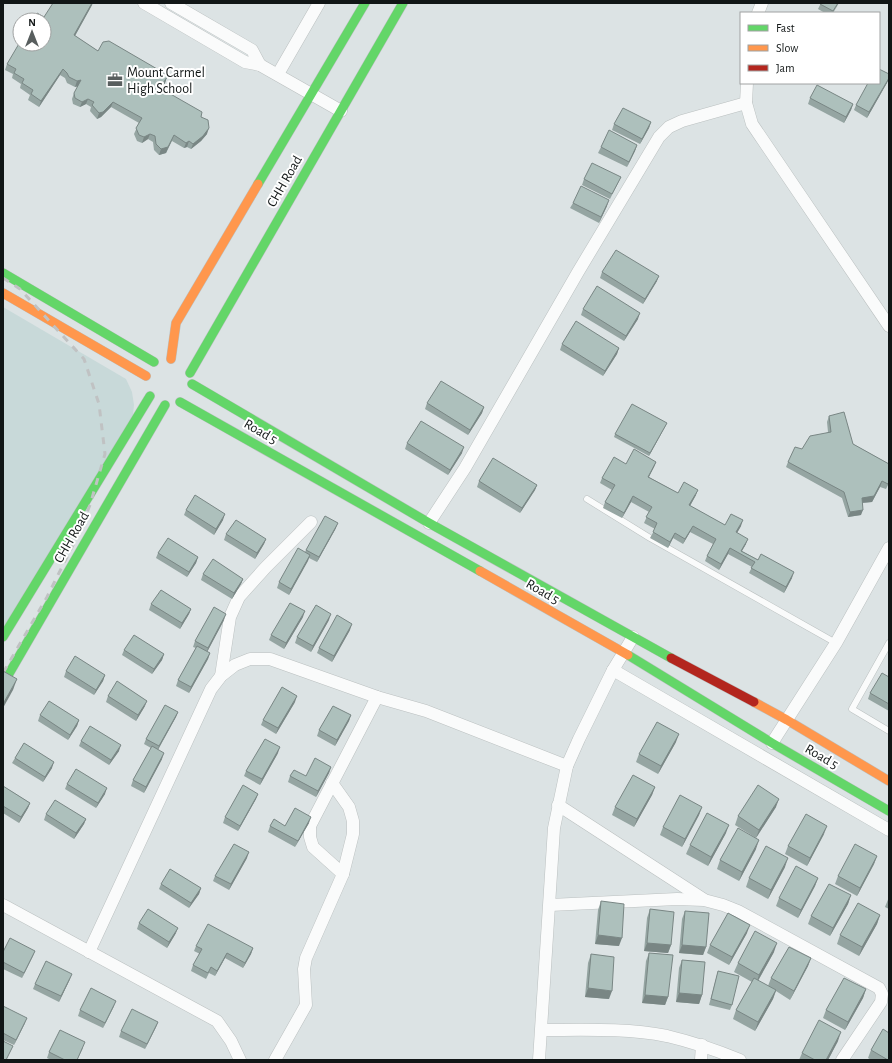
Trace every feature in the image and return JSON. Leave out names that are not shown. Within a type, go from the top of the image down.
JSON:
[{"type":"street","points":[[144,3],[245,62],[260,65],[278,74],[341,111]]},
{"type":"street","points":[[171,3],[252,50],[260,65]]},
{"type":"street","points":[[278,74],[319,3]]},
{"type":"street","points":[[177,361],[176,323],[365,3]]},
{"type":"street","name":"CHH Road","points":[[190,373],[403,3]]},
{"type":"street","points":[[746,84],[746,103],[752,124],[889,326]]},
{"type":"street","points":[[429,523],[465,468],[578,272],[659,137],[669,127],[682,120],[746,103]]},
{"type":"street","points":[[3,273],[154,362]]},
{"type":"street","points":[[5,294],[146,376]]},
{"type":"street","points":[[165,359],[177,361],[190,373],[187,394],[172,405],[165,405],[157,402],[150,396],[146,386],[146,376],[154,362],[165,359]]},
{"type":"street","name":"Road 5","points":[[187,394],[429,523],[633,637],[787,720],[889,781]]},
{"type":"street","name":"Road 5","points":[[187,394],[623,652],[772,743],[889,810]]},
{"type":"street","name":"CHH Road","points":[[3,637],[150,396]]},
{"type":"street","name":"CHH Road","points":[[3,684],[165,405]]},
{"type":"street","points":[[221,676],[230,617],[240,597],[266,567],[311,522]]},
{"type":"street","points":[[772,743],[836,642],[889,548]]},
{"type":"street","points":[[539,1060],[554,828],[558,805],[567,766],[579,739],[613,670],[633,637]]},
{"type":"street","points":[[89,952],[211,689],[221,676],[234,665],[250,659],[270,659],[377,696],[426,711],[567,766]]},
{"type":"street","points":[[613,670],[889,830]]},
{"type":"street","points":[[343,874],[313,847],[310,838],[310,826],[377,696]]},
{"type":"street","points":[[275,1060],[306,1005],[304,969],[306,958],[343,874],[353,834],[353,821],[349,807],[332,783]]},
{"type":"street","points":[[558,805],[704,900]]},
{"type":"street","points":[[550,905],[677,899],[704,900],[738,911],[879,988],[882,994],[881,1002],[842,1060]]},
{"type":"street","points":[[3,905],[217,1021],[232,1041],[240,1060]]},
{"type":"street","points":[[542,1030],[640,1032],[666,1036],[702,1045],[740,1060]]},
{"type":"street","points":[[701,1060],[702,1045]]},
{"type":"lane","points":[[587,499],[650,538],[836,642]]},
{"type":"lane","points":[[889,643],[852,709],[889,731]]},
{"type":"shaded area","points":[[3,307],[126,379],[132,392],[134,405],[132,423],[3,631]]},
{"type":"building","name":"Mount Carmel High School","points":[[53,3],[92,3],[74,35],[98,51],[103,42],[109,41],[164,73],[167,77],[160,88],[202,112],[201,117],[208,120],[209,128],[203,136],[193,144],[189,141],[186,143],[174,135],[168,147],[161,149],[156,144],[155,136],[150,134],[144,137],[139,135],[136,128],[142,118],[113,102],[103,112],[99,113],[92,105],[94,102],[88,99],[82,102],[75,98],[74,93],[81,80],[77,81],[69,77],[63,69],[41,101],[31,94],[33,90],[22,83],[24,79],[14,73],[16,69],[7,64],[14,52],[52,52],[52,12],[47,12]]},
{"type":"building","points":[[838,3],[833,11],[820,4]]},
{"type":"building","points":[[880,70],[889,74],[889,78],[869,112],[856,105],[867,84],[880,84]]},
{"type":"building","points":[[817,85],[853,104],[846,117],[810,98]]},
{"type":"building","points":[[623,108],[651,122],[642,139],[614,124]]},
{"type":"building","points":[[609,130],[637,145],[629,162],[601,147]]},
{"type":"building","points":[[592,163],[621,177],[612,194],[584,179]]},
{"type":"building","points":[[581,186],[609,200],[601,217],[573,203]]},
{"type":"building","points":[[616,250],[659,276],[645,299],[602,272]]},
{"type":"building","points":[[597,286],[640,313],[626,336],[583,309]]},
{"type":"building","points":[[576,321],[619,348],[605,371],[562,344]]},
{"type":"building","points":[[441,381],[484,407],[470,430],[427,403]]},
{"type":"building","points":[[632,404],[667,423],[650,453],[615,434]]},
{"type":"building","points":[[844,412],[853,444],[889,464],[888,484],[882,481],[874,496],[862,498],[863,510],[850,512],[844,492],[788,462],[795,447],[802,449],[810,436],[831,432],[829,416]]},
{"type":"building","points":[[421,421],[464,447],[450,470],[407,443]]},
{"type":"building","points":[[634,449],[656,462],[648,477],[678,493],[684,482],[698,490],[689,505],[725,525],[731,514],[743,520],[736,532],[748,539],[741,551],[758,560],[761,554],[794,572],[786,587],[751,568],[755,562],[730,548],[721,564],[707,556],[716,539],[693,526],[685,539],[675,533],[670,542],[653,532],[657,523],[646,517],[652,507],[633,496],[624,513],[605,502],[615,485],[602,478],[614,457],[626,464]]},
{"type":"building","points":[[493,458],[537,485],[522,508],[479,481]]},
{"type":"building","points":[[195,495],[225,514],[216,529],[186,510]]},
{"type":"building","points":[[325,516],[338,523],[319,557],[306,550]]},
{"type":"building","points":[[236,520],[266,539],[257,553],[226,534]]},
{"type":"building","points":[[168,538],[198,557],[189,572],[158,553]]},
{"type":"building","points":[[298,548],[310,555],[291,589],[279,582]]},
{"type":"building","points":[[213,559],[243,579],[234,593],[203,574]]},
{"type":"building","points":[[161,590],[191,609],[182,623],[151,604]]},
{"type":"building","points":[[290,603],[305,611],[286,643],[271,635]]},
{"type":"building","points":[[316,605],[331,614],[313,646],[297,637]]},
{"type":"building","points":[[214,607],[226,614],[208,648],[195,641]]},
{"type":"building","points":[[337,615],[352,624],[334,656],[319,648]]},
{"type":"building","points":[[134,635],[164,654],[154,669],[124,650]]},
{"type":"building","points":[[197,646],[210,653],[191,687],[178,680]]},
{"type":"building","points":[[75,656],[105,675],[96,690],[66,671]]},
{"type":"building","points":[[3,671],[17,679],[3,704]]},
{"type":"building","points":[[882,673],[889,677],[889,704],[870,693]]},
{"type":"building","points":[[117,681],[147,701],[138,715],[108,696]]},
{"type":"building","points":[[282,687],[297,696],[278,728],[263,720]]},
{"type":"building","points":[[49,701],[79,720],[70,735],[40,715]]},
{"type":"building","points":[[165,705],[178,712],[159,746],[146,739]]},
{"type":"building","points":[[333,706],[351,715],[337,740],[319,730]]},
{"type":"building","points":[[657,722],[679,734],[661,766],[639,754]]},
{"type":"building","points":[[90,726],[121,745],[111,760],[81,741]]},
{"type":"building","points":[[265,739],[280,747],[262,779],[246,771]]},
{"type":"building","points":[[24,743],[54,762],[45,777],[15,758]]},
{"type":"building","points":[[152,746],[164,753],[146,787],[133,780]]},
{"type":"building","points":[[315,758],[331,767],[318,791],[290,776],[294,770],[306,776]]},
{"type":"building","points":[[76,769],[107,788],[98,803],[67,784]]},
{"type":"building","points":[[633,775],[655,787],[637,819],[615,807]]},
{"type":"building","points":[[243,785],[258,794],[240,826],[225,817]]},
{"type":"building","points":[[758,785],[779,799],[759,830],[738,816]]},
{"type":"building","points":[[3,786],[30,803],[21,817],[3,806]]},
{"type":"building","points":[[680,795],[702,807],[685,839],[663,827]]},
{"type":"building","points":[[55,800],[86,819],[76,833],[46,814]]},
{"type":"building","points":[[295,808],[311,817],[298,841],[270,826],[274,819],[285,826]]},
{"type":"building","points":[[707,813],[729,825],[711,857],[690,845]]},
{"type":"building","points":[[806,814],[827,826],[810,858],[788,846]]},
{"type":"building","points":[[738,828],[759,840],[742,872],[720,860]]},
{"type":"building","points":[[234,844],[249,852],[231,884],[215,876]]},
{"type":"building","points":[[855,844],[877,856],[860,888],[838,876]]},
{"type":"building","points":[[766,846],[788,858],[771,890],[749,878]]},
{"type":"building","points":[[796,866],[818,878],[801,910],[779,898]]},
{"type":"building","points":[[170,869],[201,888],[191,903],[161,884]]},
{"type":"building","points":[[829,884],[851,895],[833,928],[811,916]]},
{"type":"building","points":[[601,901],[624,904],[622,938],[598,935]]},
{"type":"building","points":[[858,903],[880,915],[862,947],[840,935]]},
{"type":"building","points":[[148,909],[178,928],[169,942],[139,923]]},
{"type":"building","points":[[650,909],[674,912],[671,945],[647,943]]},
{"type":"building","points":[[685,911],[709,913],[706,947],[682,945]]},
{"type":"building","points":[[728,913],[750,925],[732,957],[710,945]]},
{"type":"building","points":[[208,924],[253,948],[245,963],[227,953],[217,971],[211,967],[208,973],[193,965],[202,949],[196,946]]},
{"type":"building","points":[[755,931],[777,943],[759,975],[738,963]]},
{"type":"building","points":[[10,938],[35,951],[24,973],[3,962],[3,952]]},
{"type":"building","points":[[789,947],[811,958],[794,991],[771,978]]},
{"type":"building","points":[[649,953],[673,955],[668,997],[645,995]]},
{"type":"building","points":[[591,954],[614,957],[612,991],[588,988]]},
{"type":"building","points":[[682,960],[705,962],[702,995],[679,993]]},
{"type":"building","points":[[46,961],[72,974],[61,996],[35,984]]},
{"type":"building","points":[[718,971],[739,976],[732,1005],[711,999]]},
{"type":"building","points":[[754,978],[776,990],[758,1022],[736,1010]]},
{"type":"building","points":[[844,978],[866,989],[848,1022],[826,1010]]},
{"type":"building","points":[[91,988],[116,1001],[105,1023],[80,1010]]},
{"type":"building","points":[[3,1006],[27,1018],[16,1040],[3,1033]]},
{"type":"building","points":[[132,1009],[158,1022],[147,1044],[121,1031]]},
{"type":"building","points":[[819,1020],[841,1032],[826,1060],[815,1060],[802,1053]]},
{"type":"building","points":[[883,1029],[889,1033],[889,1060],[871,1050]]},
{"type":"building","points":[[60,1030],[85,1042],[77,1060],[65,1060],[49,1052]]},
{"type":"building","points":[[3,1041],[13,1046],[6,1060],[3,1060]]},
{"type":"railway","points":[[3,278],[20,289],[84,359],[99,404],[105,454],[90,505],[76,539],[47,597],[3,673]]},
{"type":"traffic: fast","points":[[258,184],[365,3]]},
{"type":"traffic: fast","points":[[190,373],[403,3]]},
{"type":"traffic: fast","points":[[3,273],[154,362]]},
{"type":"traffic: fast","points":[[192,384],[429,523],[671,658]]},
{"type":"traffic: fast","points":[[3,637],[150,396]]},
{"type":"traffic: fast","points":[[180,402],[480,571]]},
{"type":"traffic: fast","points":[[3,684],[165,405]]},
{"type":"traffic: fast","points":[[628,655],[772,743],[889,811]]},
{"type":"traffic: slow","points":[[171,359],[176,323],[258,184]]},
{"type":"traffic: slow","points":[[3,293],[146,376]]},
{"type":"traffic: slow","points":[[480,571],[628,655]]},
{"type":"traffic: slow","points":[[754,702],[889,781]]},
{"type":"traffic: jam","points":[[671,658],[754,702]]},
{"type":"place","name":"Mount Carmel High School","points":[[115,80]]}]
